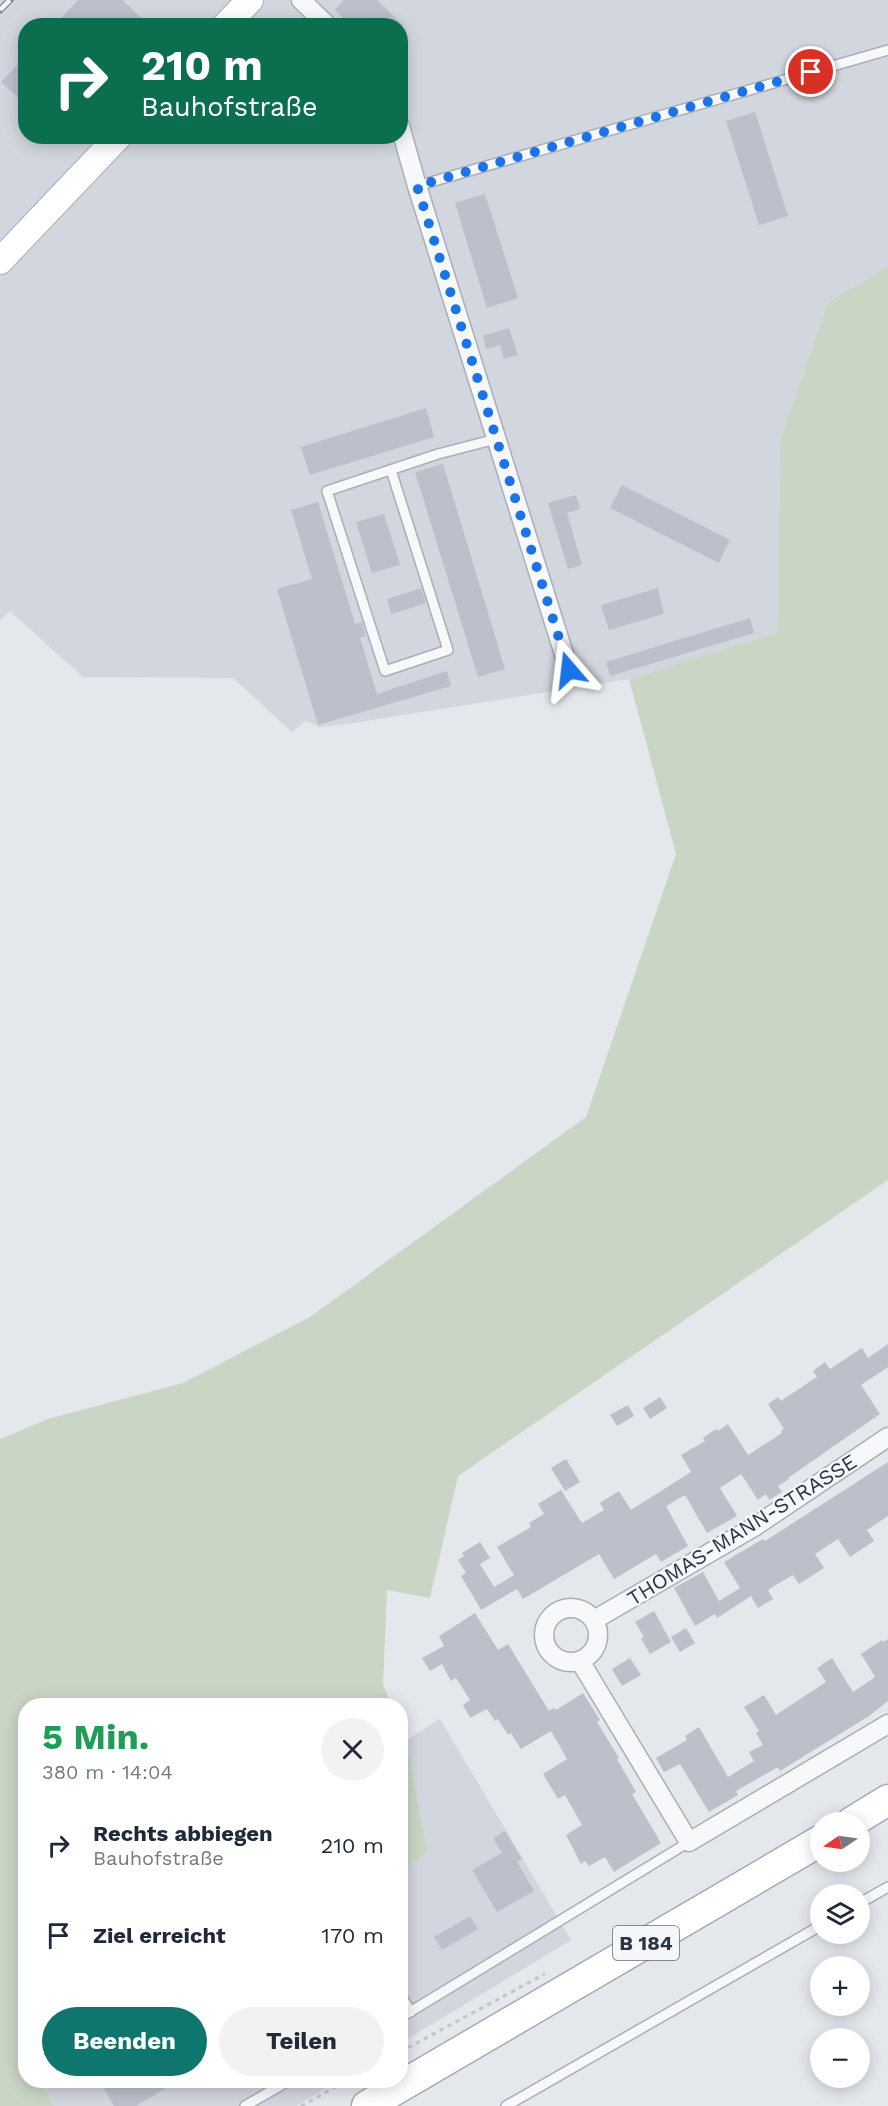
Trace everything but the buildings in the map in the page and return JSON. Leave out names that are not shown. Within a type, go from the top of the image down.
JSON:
[{"type":"main road","points":[[868,1812],[888,1800]]},
{"type":"main road","name":"B 184","points":[[408,2082],[810,1847]]},
{"type":"main road","name":"B 184","points":[[367,2106],[398,2088]]},
{"type":"street","points":[[233,18],[250,0]]},
{"type":"street","points":[[301,0],[320,18]]},
{"type":"street","points":[[0,261],[111,144]]},
{"type":"street","points":[[405,144],[569,670]]},
{"type":"street","name":"THOMAS-MANN-STRASSE","points":[[594,1620],[754,1527],[888,1437]]},
{"type":"street","points":[[564,1608],[581,1609],[594,1620],[598,1630],[598,1640],[594,1649],[580,1661],[571,1662],[555,1657],[544,1643],[545,1626],[555,1612],[564,1608]]},
{"type":"street","points":[[580,1661],[689,1842],[888,1724]]},
{"type":"lane","points":[[417,186],[888,50]]},
{"type":"lane","points":[[391,470],[448,650],[385,671],[327,491],[391,470],[496,439]]},
{"type":"lane","points":[[408,2014],[689,1842]]},
{"type":"lane","points":[[870,1897],[888,1887]]},
{"type":"lane","points":[[506,2106],[810,1932]]},
{"type":"lane","points":[[408,2007],[411,2012]]},
{"type":"lane","points":[[245,2106],[276,2088]]},
{"type":"path","points":[[301,2106],[334,2088]]},
{"type":"shaded area","points":[[0,0],[888,0],[888,267],[828,302],[780,441],[778,632],[629,679],[347,724],[320,727],[306,721],[292,732],[233,678],[83,677],[10,611],[0,620]]},
{"type":"shaded area","points":[[440,1719],[571,1940],[408,2039],[408,1865],[428,1852],[408,1750],[408,1739]]},
{"type":"shaded area","points":[[44,2088],[326,2088],[296,2106],[54,2106]]},
{"type":"green space","points":[[888,267],[888,1180],[458,1476],[430,1598],[387,1590],[383,1685],[389,1698],[18,1698],[18,2088],[44,2088],[54,2106],[0,2106],[0,1439],[48,1419],[183,1383],[310,1317],[586,1117],[676,854],[629,679],[778,632],[780,441],[828,302]]},
{"type":"green space","points":[[408,1750],[428,1853],[408,1866]]},
{"type":"railway","points":[[0,10],[10,0]]},
{"type":"route","points":[[569,670],[417,186],[811,72]]}]
